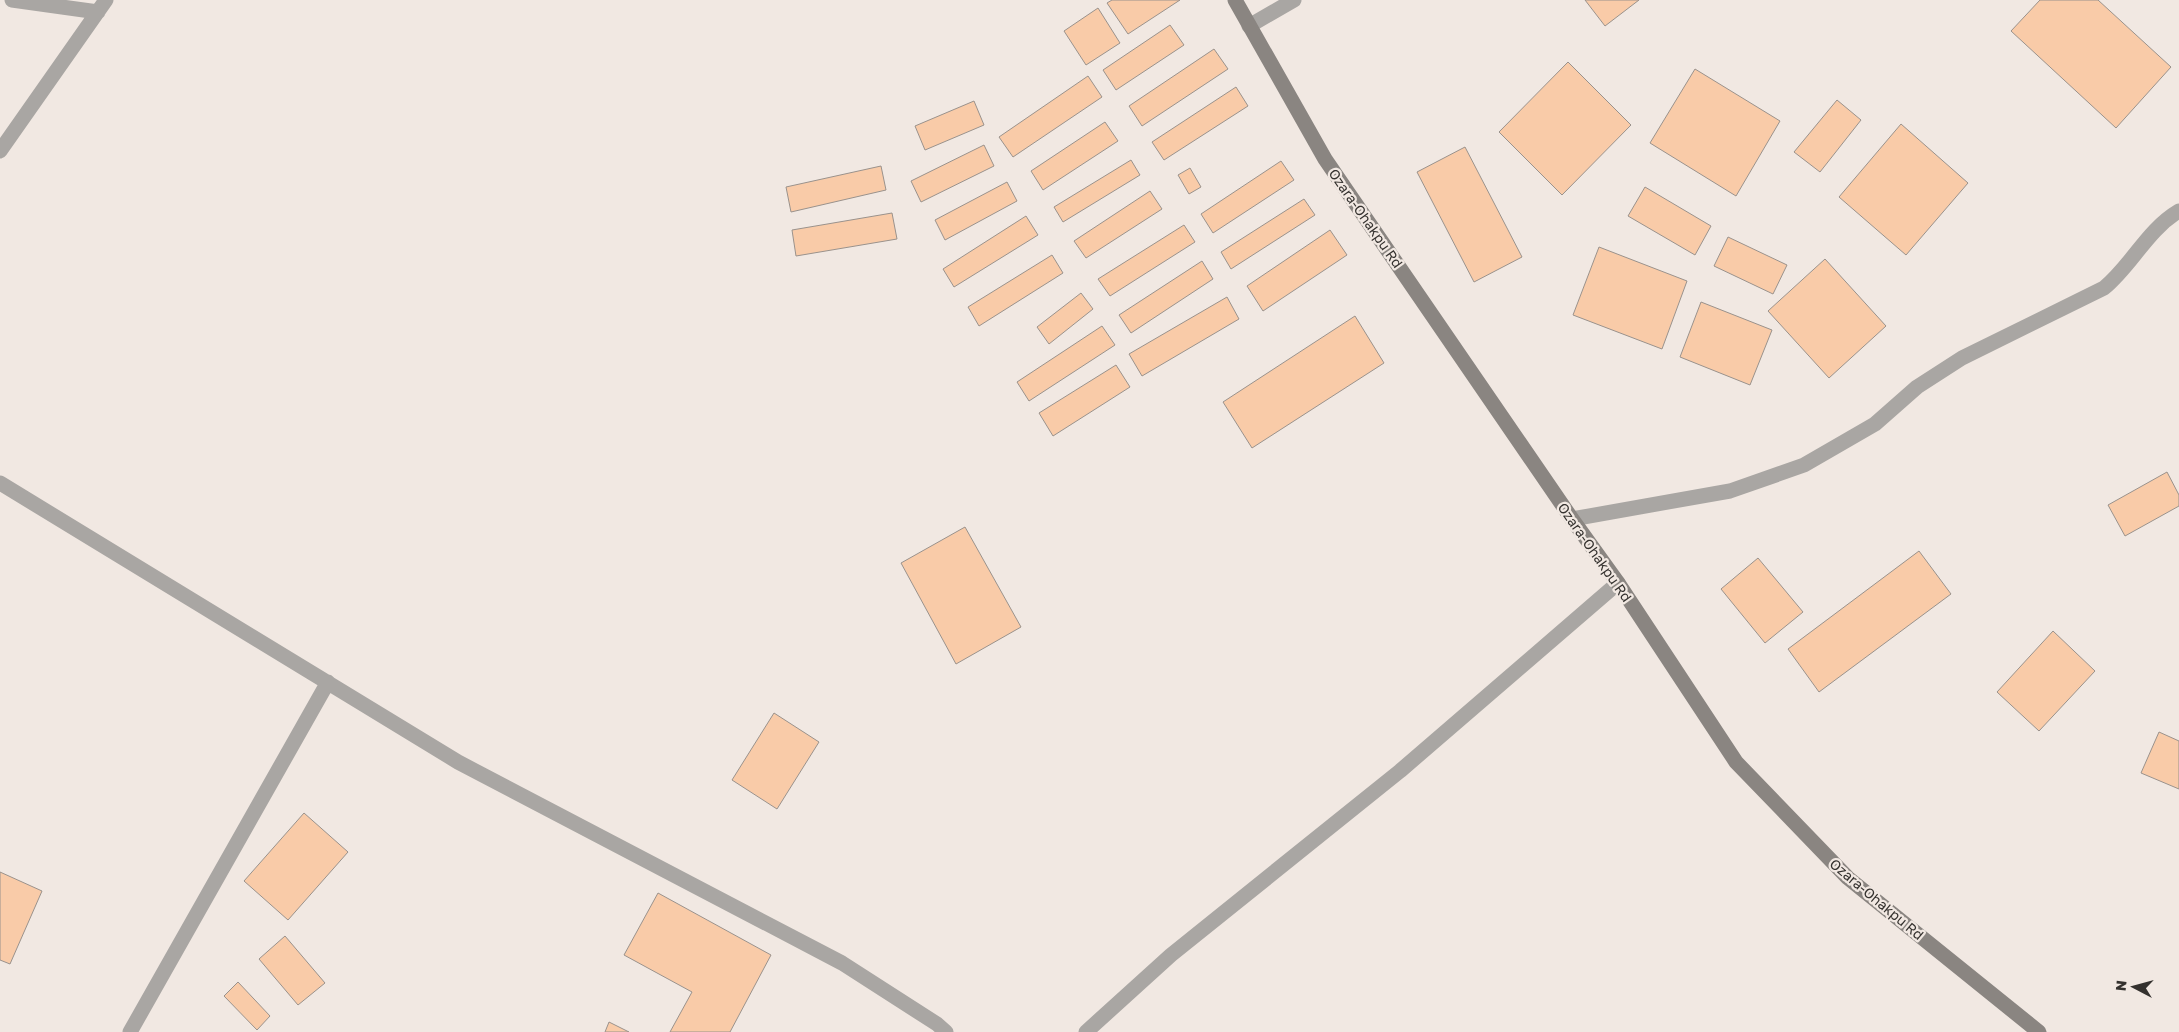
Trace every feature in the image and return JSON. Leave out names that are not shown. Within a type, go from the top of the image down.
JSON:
[{"type":"main road","name":"Ozara-Ohakpu Rd","points":[[1235,0],[1325,159],[1618,583],[1736,762],[1848,878],[2039,1032]]},
{"type":"street","points":[[12,0],[102,6]]},
{"type":"street","points":[[1249,26],[1294,0]]},
{"type":"street","points":[[0,151],[102,6]]},
{"type":"street","points":[[1572,519],[1730,491],[1804,465],[1875,424],[1917,387],[1962,358],[2104,288],[2120,275],[2142,243],[2170,216],[2179,211]]},
{"type":"street","points":[[0,483],[458,762],[842,963],[937,1024],[946,1032]]},
{"type":"street","points":[[1086,1032],[1171,955],[1400,771],[1618,583]]},
{"type":"street","points":[[130,1032],[328,682]]},
{"type":"building","points":[[1112,0],[1180,0],[1128,34],[1107,3]]},
{"type":"building","points":[[1585,0],[1639,0],[1605,26]]},
{"type":"building","points":[[2040,0],[2098,0],[2171,67],[2116,128],[2011,31]]},
{"type":"building","points":[[1098,8],[1120,43],[1086,65],[1064,31]]},
{"type":"building","points":[[1170,25],[1184,45],[1116,90],[1103,70]]},
{"type":"building","points":[[1214,49],[1228,69],[1142,126],[1129,106]]},
{"type":"building","points":[[1568,62],[1631,125],[1562,195],[1499,132]]},
{"type":"building","points":[[1695,69],[1780,121],[1736,196],[1650,143]]},
{"type":"building","points":[[1088,76],[1102,97],[1013,157],[999,137]]},
{"type":"building","points":[[1236,87],[1248,106],[1164,160],[1152,142]]},
{"type":"building","points":[[1837,100],[1861,120],[1820,172],[1794,152]]},
{"type":"building","points":[[974,101],[984,125],[925,150],[915,126]]},
{"type":"building","points":[[1105,122],[1118,141],[1043,190],[1031,171]]},
{"type":"building","points":[[1901,124],[1968,183],[1906,255],[1839,197]]},
{"type":"building","points":[[984,145],[994,166],[921,202],[911,181]]},
{"type":"building","points":[[1465,147],[1522,257],[1474,282],[1417,172]]},
{"type":"building","points":[[1131,160],[1140,175],[1063,222],[1054,207]]},
{"type":"building","points":[[1281,161],[1294,180],[1213,233],[1201,214]]},
{"type":"building","points":[[881,166],[886,190],[791,212],[786,187]]},
{"type":"building","points":[[1190,168],[1201,187],[1189,194],[1178,175]]},
{"type":"building","points":[[1007,182],[1017,201],[945,240],[935,220]]},
{"type":"building","points":[[1645,187],[1711,226],[1695,255],[1628,216]]},
{"type":"building","points":[[1150,191],[1162,209],[1086,258],[1074,241]]},
{"type":"building","points":[[1304,199],[1315,215],[1231,269],[1221,252]]},
{"type":"building","points":[[892,213],[897,239],[796,256],[792,230]]},
{"type":"building","points":[[1026,216],[1038,235],[954,287],[943,269]]},
{"type":"building","points":[[1184,225],[1195,242],[1110,296],[1098,279]]},
{"type":"building","points":[[1330,230],[1347,255],[1263,311],[1247,286]]},
{"type":"building","points":[[1728,237],[1787,265],[1773,294],[1714,266]]},
{"type":"building","points":[[1599,247],[1687,281],[1662,349],[1573,315]]},
{"type":"building","points":[[1052,255],[1063,273],[979,326],[968,307]]},
{"type":"building","points":[[1825,259],[1886,326],[1829,378],[1768,311]]},
{"type":"building","points":[[1202,261],[1213,279],[1131,333],[1119,315]]},
{"type":"building","points":[[1081,293],[1093,309],[1049,344],[1037,327]]},
{"type":"building","points":[[1227,297],[1239,319],[1142,376],[1129,354]]},
{"type":"building","points":[[1701,302],[1772,330],[1750,385],[1680,357]]},
{"type":"building","points":[[1355,316],[1384,363],[1252,448],[1223,402]]},
{"type":"building","points":[[1102,326],[1115,345],[1029,401],[1017,382]]},
{"type":"building","points":[[1116,365],[1130,387],[1053,436],[1039,413]]},
{"type":"building","points":[[2167,472],[2179,495],[2179,506],[2125,536],[2108,505]]},
{"type":"building","points":[[965,527],[1021,627],[956,664],[901,563]]},
{"type":"building","points":[[1919,551],[1951,594],[1819,692],[1788,649]]},
{"type":"building","points":[[1758,558],[1803,612],[1765,643],[1721,589]]},
{"type":"building","points":[[2053,631],[2095,671],[2039,731],[1997,692]]},
{"type":"building","points":[[774,713],[819,742],[777,809],[732,780]]},
{"type":"building","points":[[2159,732],[2179,741],[2179,789],[2141,773]]},
{"type":"building","points":[[304,813],[348,852],[288,920],[244,881]]},
{"type":"building","points":[[0,872],[42,891],[10,964],[0,960]]},
{"type":"building","points":[[658,893],[771,955],[730,1032],[670,1032],[692,992],[624,955]]},
{"type":"building","points":[[285,936],[325,983],[298,1005],[259,959]]},
{"type":"building","points":[[238,982],[270,1016],[257,1030],[224,996]]},
{"type":"building","points":[[609,1022],[629,1032],[605,1032]]}]
